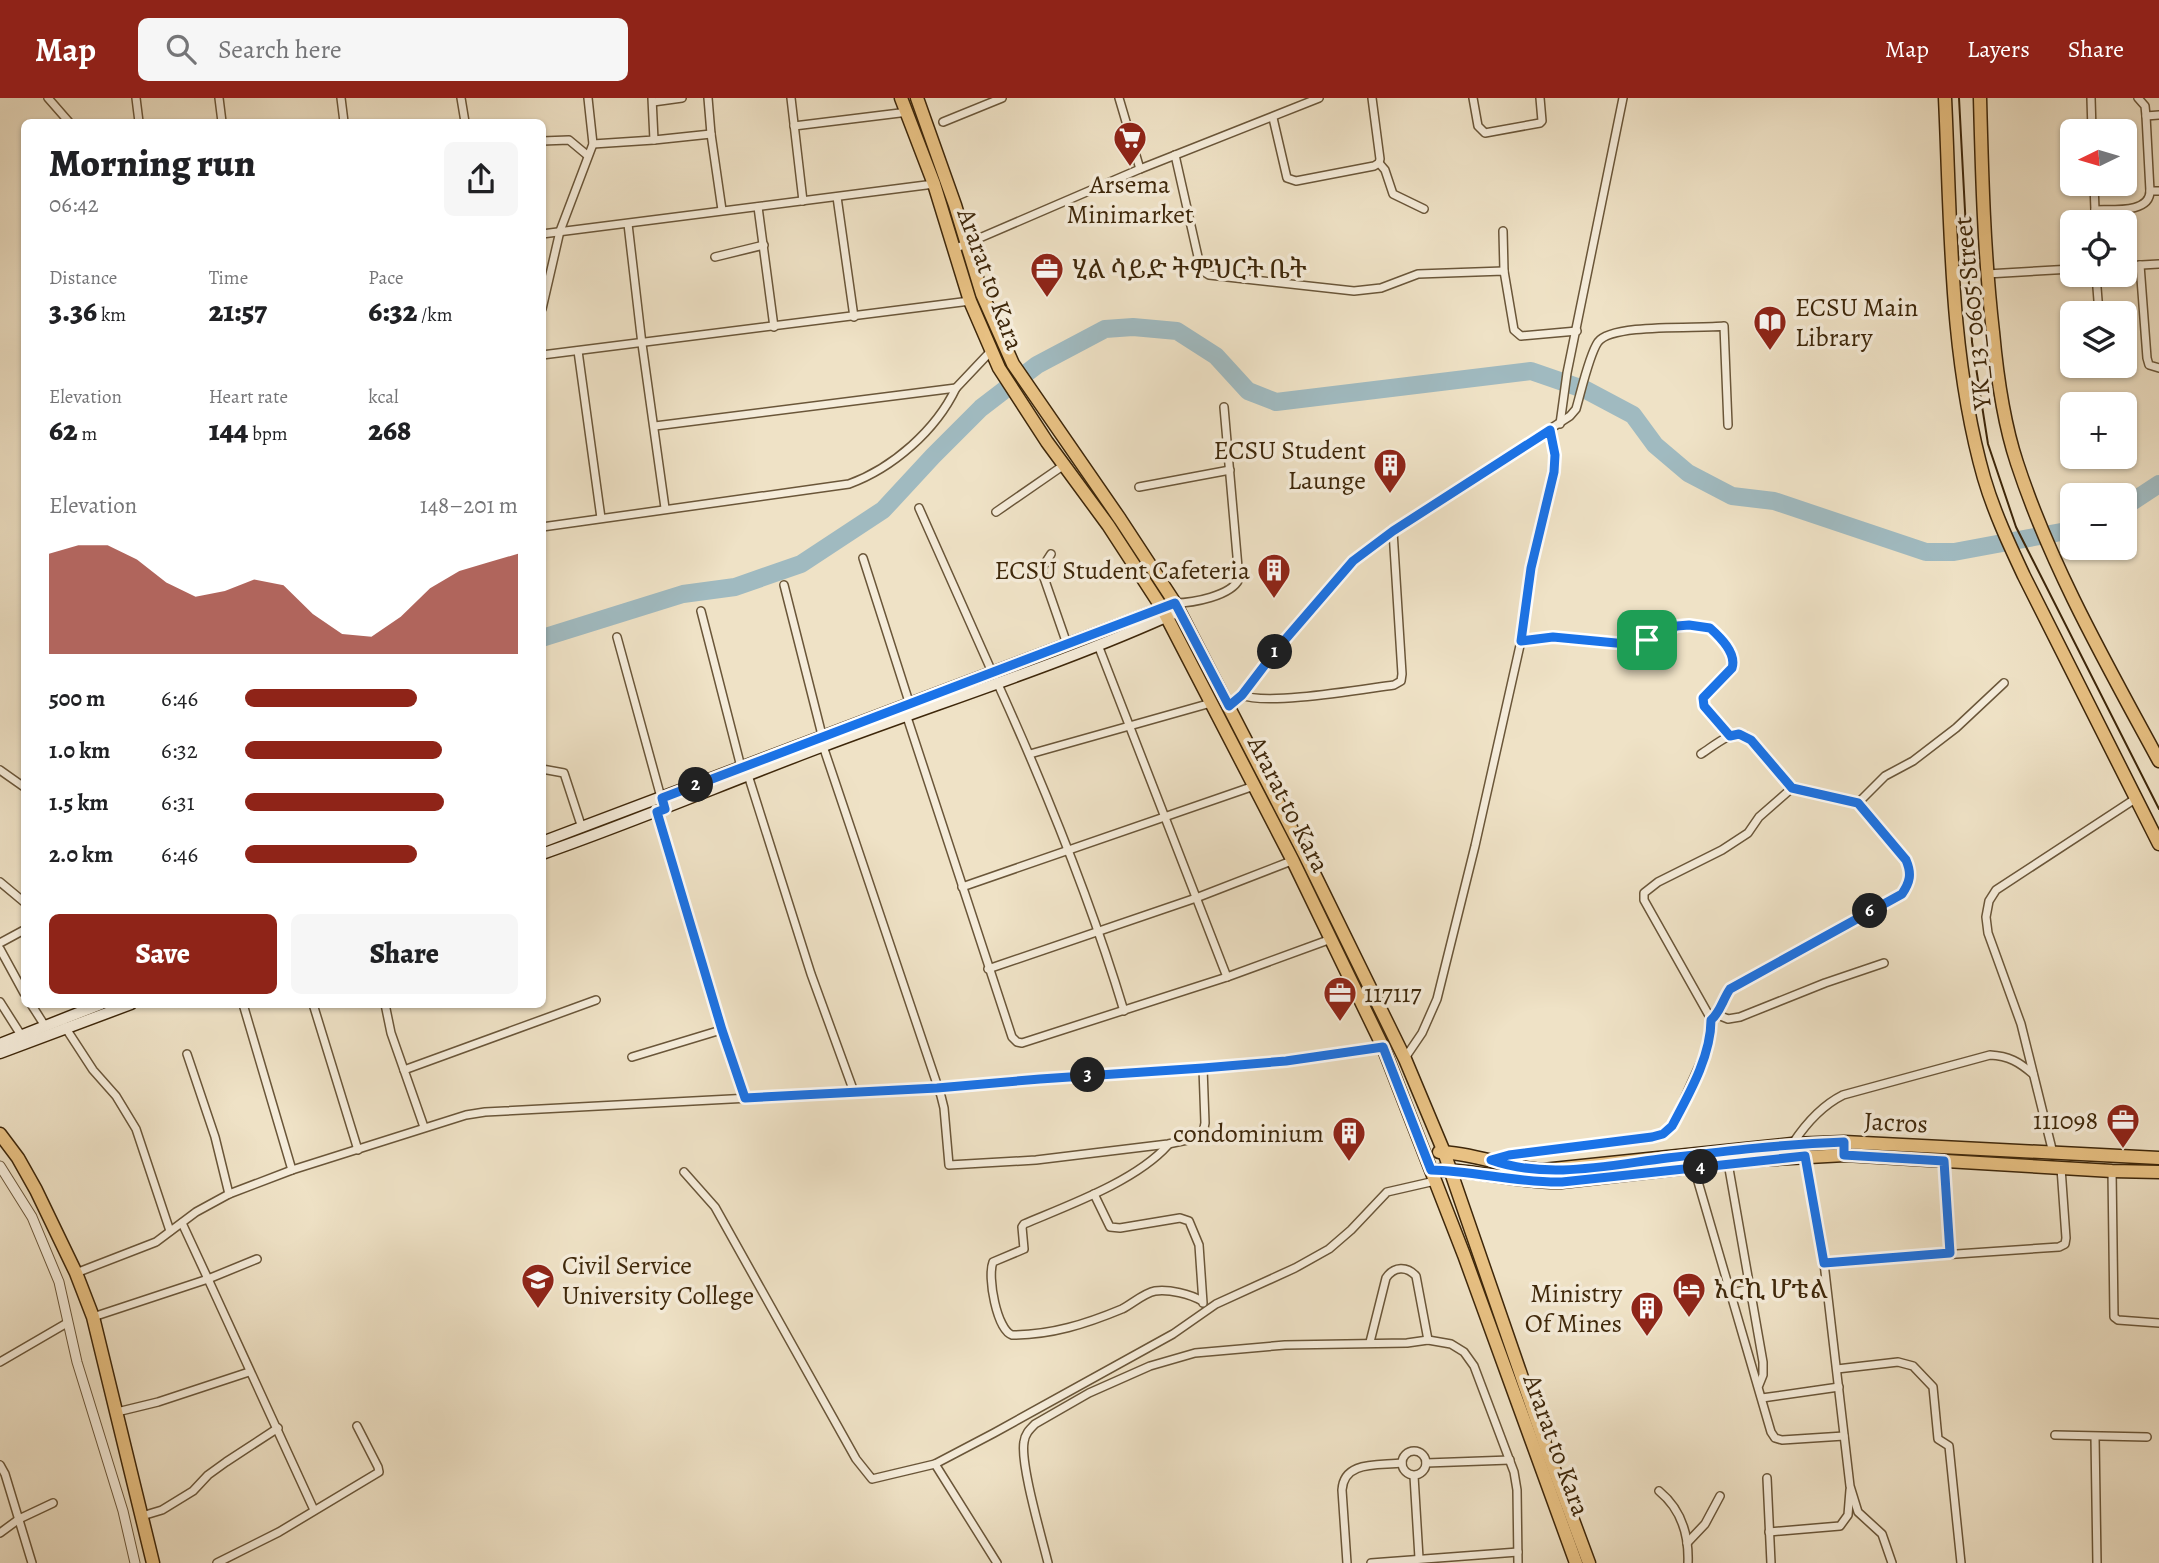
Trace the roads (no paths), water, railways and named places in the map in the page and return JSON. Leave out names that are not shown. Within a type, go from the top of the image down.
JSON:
[{"type":"main road","name":"Ararat to Kara","points":[[901,98],[960,247],[999,368],[1020,389],[1114,522],[1171,609],[1229,706],[1383,1047],[1576,1563]]},
{"type":"main road","name":"Ararat to Kara","points":[[917,98],[955,205],[971,301],[992,342],[1013,364],[1020,389],[1064,465],[1114,522]]},
{"type":"main road","name":"YK_13_0605 Street","points":[[1945,98],[1958,342],[1968,408],[1984,478],[2003,531],[2024,576],[2159,844]]},
{"type":"main road","name":"YK_13_0605 Street","points":[[1980,98],[1986,274],[1997,369],[2016,461],[2037,519],[2083,618],[2159,761]]},
{"type":"main road","name":"Ararat to Kara","points":[[1171,609],[1211,703],[1254,786],[1299,858],[1405,1059],[1444,1152],[1590,1563]]},
{"type":"main road","points":[[823,741],[907,717],[1067,644],[1128,626],[1171,609]]},
{"type":"main road","points":[[546,852],[910,705],[1098,645],[1128,626]]},
{"type":"main road","points":[[546,841],[659,805]]},
{"type":"main road","points":[[0,1044],[92,1008]]},
{"type":"main road","points":[[0,1053],[120,1008]]},
{"type":"main road","points":[[0,1133],[36,1190],[76,1273],[93,1317],[153,1563]]},
{"type":"main road","name":"Jacros","points":[[1424,1151],[1463,1153],[1525,1169],[1556,1170],[1793,1144],[1944,1161],[2112,1171],[2159,1171]]},
{"type":"main road","name":"Jacros","points":[[1433,1175],[1449,1170],[1540,1182],[1805,1156],[1844,1148],[2159,1158]]},
{"type":"street","points":[[48,98],[66,119]]},
{"type":"street","points":[[136,98],[139,119]]},
{"type":"street","points":[[219,98],[222,119]]},
{"type":"street","points":[[341,98],[344,119]]},
{"type":"street","points":[[461,98],[464,119]]},
{"type":"street","points":[[546,292],[560,232],[593,144],[588,98]]},
{"type":"street","points":[[654,140],[653,100],[682,98]]},
{"type":"street","points":[[708,98],[710,134],[722,210]]},
{"type":"street","points":[[791,98],[803,201]]},
{"type":"street","points":[[943,122],[1002,98]]},
{"type":"street","points":[[1119,98],[1140,169]]},
{"type":"street","points":[[960,247],[1140,169],[1319,98]]},
{"type":"street","points":[[1372,98],[1379,163],[1385,170],[1393,194],[1424,209]]},
{"type":"street","points":[[1473,98],[1478,126],[1485,133],[1540,123],[1540,98]]},
{"type":"street","points":[[1560,424],[1567,373],[1622,98]]},
{"type":"street","points":[[2091,98],[2092,119]]},
{"type":"street","points":[[2094,196],[2095,210],[2139,207],[2150,197],[2145,106],[2138,98]]},
{"type":"street","points":[[794,126],[908,112]]},
{"type":"street","points":[[2146,116],[2159,115]]},
{"type":"street","points":[[1273,118],[1290,180],[1296,181],[1379,163]]},
{"type":"street","points":[[593,144],[710,134]]},
{"type":"street","points":[[546,141],[569,140],[587,155]]},
{"type":"street","points":[[1175,155],[1201,270],[1209,275],[1354,291],[1381,288],[1418,274],[1504,271]]},
{"type":"street","points":[[546,234],[934,184]]},
{"type":"street","points":[[2150,191],[2159,191]]},
{"type":"street","points":[[837,197],[854,317]]},
{"type":"street","points":[[758,206],[774,327]]},
{"type":"street","points":[[628,224],[666,508]]},
{"type":"street","points":[[1503,231],[1504,271],[1517,335],[1577,331]]},
{"type":"street","points":[[715,257],[764,245]]},
{"type":"street","points":[[2137,265],[2159,264]]},
{"type":"street","points":[[2140,265],[2147,358],[2149,365],[2159,368]]},
{"type":"street","points":[[1986,274],[2060,270]]},
{"type":"street","points":[[546,355],[971,301]]},
{"type":"street","points":[[1229,706],[1242,695],[1344,569],[1393,531],[1560,424],[1576,409],[1596,345],[1607,335],[1652,328],[1724,327],[1728,425]]},
{"type":"street","points":[[546,526],[856,481],[903,453],[932,424],[992,342]]},
{"type":"street","points":[[578,351],[601,518]]},
{"type":"street","points":[[655,426],[956,388]]},
{"type":"street","points":[[1171,609],[1203,600],[1236,586],[1239,579],[1224,407]]},
{"type":"street","points":[[1405,1059],[1422,1032],[1437,999],[1475,846],[1521,641],[1531,568],[1554,472],[1555,455],[1550,430]]},
{"type":"street","points":[[996,512],[1064,465]]},
{"type":"street","points":[[1139,487],[1230,470]]},
{"type":"street","points":[[919,508],[1030,754],[1070,851],[1100,932],[1124,1011]]},
{"type":"street","points":[[1242,695],[1260,700],[1284,698],[1394,685],[1401,681],[1393,531]]},
{"type":"street","points":[[1051,554],[1042,572],[1067,644]]},
{"type":"street","points":[[863,558],[910,705]]},
{"type":"street","points":[[784,585],[823,741],[944,1108],[949,1162],[952,1166],[1036,1160],[1197,1138],[1203,1133],[1205,1123],[1203,1068]]},
{"type":"street","points":[[701,611],[745,771],[811,974],[854,1092]]},
{"type":"street","points":[[1521,641],[1553,637],[1637,645],[1677,626],[1710,628],[1732,654],[1734,662],[1732,668],[1703,698],[1702,703],[1730,736]]},
{"type":"street","points":[[617,636],[659,805],[722,1030],[745,1098]]},
{"type":"street","points":[[1098,645],[1227,976]]},
{"type":"street","points":[[1858,803],[1885,776],[1913,761],[1956,728],[2004,683]]},
{"type":"street","points":[[1030,754],[1211,703]]},
{"type":"street","points":[[907,717],[988,969],[1012,1037],[1017,1042],[1022,1043],[1124,1011],[1332,939]]},
{"type":"street","points":[[1491,1160],[1509,1155],[1577,1148],[1663,1134],[1672,1126],[1702,1063],[1714,1017],[1730,989],[1902,894],[1909,883],[1910,870],[1906,860],[1858,803],[1792,788],[1745,735],[1730,736],[1701,754]]},
{"type":"street","points":[[546,769],[564,773],[582,828]]},
{"type":"street","points":[[0,770],[21,785]]},
{"type":"street","points":[[962,887],[1254,786]]},
{"type":"street","points":[[1714,1017],[1644,900],[1644,893],[1658,882],[1722,850],[1748,833],[1759,817],[1792,788]]},
{"type":"street","points":[[2053,1153],[2021,1024],[1988,933],[1986,917],[1989,901],[1996,890],[2135,799]]},
{"type":"street","points":[[988,969],[1196,898],[1299,858]]},
{"type":"street","points":[[0,882],[21,900]]},
{"type":"street","points":[[0,943],[21,932]]},
{"type":"street","points":[[0,949],[21,988]]},
{"type":"street","points":[[1714,1017],[1741,1017],[1825,983],[1884,963]]},
{"type":"street","points":[[404,1070],[596,1000]]},
{"type":"street","points":[[0,1002],[21,1035]]},
{"type":"street","points":[[34,1008],[45,1026]]},
{"type":"street","points":[[244,1008],[292,1170]]},
{"type":"street","points":[[314,1008],[358,1150]]},
{"type":"street","points":[[386,1008],[391,1033],[424,1127]]},
{"type":"street","points":[[65,1027],[93,1070],[116,1096],[136,1129],[170,1231]]},
{"type":"street","points":[[632,1058],[722,1030]]},
{"type":"street","points":[[76,1273],[156,1242],[196,1212],[229,1194],[292,1170],[466,1115],[937,1088],[1286,1061],[1383,1047]]},
{"type":"street","points":[[187,1054],[215,1137],[229,1194]]},
{"type":"street","points":[[1793,1144],[1804,1128],[1836,1099],[1843,1096],[1990,1055],[2005,1056],[2019,1062],[2033,1074]]},
{"type":"street","points":[[1168,1144],[1158,1156],[1141,1168],[1094,1194],[1024,1224],[1024,1249],[993,1262],[990,1270],[991,1281],[1001,1326],[1006,1333],[1012,1335],[1035,1335],[1096,1320],[1135,1303],[1150,1292],[1172,1292],[1202,1301]]},
{"type":"street","points":[[1805,1156],[1824,1263],[1850,1486],[1858,1512],[1882,1534],[1892,1563]]},
{"type":"street","points":[[1944,1161],[1950,1253]]},
{"type":"street","points":[[1728,1163],[1763,1362],[1763,1376],[1759,1385]]},
{"type":"street","points":[[0,1166],[4,1180],[32,1217],[51,1257],[67,1323],[123,1511],[135,1563]]},
{"type":"street","points":[[1694,1168],[1771,1432],[1775,1438],[1782,1440],[1844,1436]]},
{"type":"street","points":[[1824,1263],[2059,1247],[2064,1244],[2061,1168]]},
{"type":"street","points":[[2112,1171],[2114,1317],[2118,1320],[2159,1323]]},
{"type":"street","points":[[684,1172],[715,1207],[856,1460],[872,1479],[935,1464],[1105,1373],[1173,1334],[1206,1310],[1296,1268],[1329,1249],[1387,1192],[1433,1175]]},
{"type":"street","points":[[1094,1194],[1110,1227],[1120,1228],[1180,1218],[1189,1221],[1199,1245],[1202,1301],[1206,1310]]},
{"type":"street","points":[[182,1223],[314,1510]]},
{"type":"street","points":[[93,1317],[208,1279],[257,1259]]},
{"type":"street","points":[[1370,1342],[1387,1278],[1391,1271],[1398,1268],[1411,1270],[1416,1276],[1428,1340]]},
{"type":"street","points":[[1731,1293],[1750,1289]]},
{"type":"street","points":[[0,1362],[67,1323]]},
{"type":"street","points":[[1048,1563],[1023,1445],[1027,1431],[1035,1424],[1089,1393],[1171,1359],[1195,1353],[1285,1345],[1407,1343],[1428,1340],[1451,1344],[1464,1352],[1474,1366],[1510,1460],[1517,1490],[1518,1563]]},
{"type":"street","points":[[1837,1369],[1898,1362],[1913,1366],[1933,1387],[1938,1439],[1948,1446],[1961,1563]]},
{"type":"street","points":[[117,1412],[158,1402],[249,1372]]},
{"type":"street","points":[[1762,1398],[1839,1387]]},
{"type":"street","points":[[217,1563],[279,1532],[379,1472],[358,1426]]},
{"type":"street","points":[[142,1516],[162,1510],[193,1491],[208,1475],[278,1428]]},
{"type":"street","points":[[2055,1435],[2147,1437]]},
{"type":"street","points":[[2095,1437],[2097,1563]]},
{"type":"street","points":[[1414,1451],[1420,1452],[1426,1463],[1425,1469],[1414,1476],[1404,1470],[1402,1464],[1403,1457],[1414,1451]]},
{"type":"street","points":[[1426,1463],[1510,1460]]},
{"type":"street","points":[[935,1464],[997,1563]]},
{"type":"street","points":[[1346,1563],[1342,1482],[1348,1472],[1356,1468],[1402,1464]]},
{"type":"street","points":[[0,1465],[32,1563]]},
{"type":"street","points":[[1414,1476],[1419,1558]]},
{"type":"street","points":[[1767,1478],[1771,1563]]},
{"type":"street","points":[[1769,1532],[1840,1526],[1848,1514],[1850,1486]]},
{"type":"street","points":[[1660,1490],[1668,1498],[1685,1528],[1688,1563]]},
{"type":"street","points":[[1687,1543],[1705,1524],[1720,1496]]},
{"type":"street","points":[[0,1533],[19,1519],[53,1503]]},
{"type":"street","points":[[1371,1563],[1419,1558],[1443,1560],[1518,1552]]},
{"type":"waterway","points":[[546,637],[683,594],[735,587],[801,564],[883,510],[981,408],[1037,365],[1105,329],[1133,327],[1177,331],[1216,356],[1248,391],[1276,402],[1531,371],[1586,390],[1633,415],[1655,445],[1688,473],[1732,496],[1774,501],[1926,552],[1954,552],[2060,532]]},
{"type":"waterway","points":[[2137,498],[2159,484]]},
{"type":"tram line","points":[[1959,98],[1972,342],[1988,444],[2016,527],[2159,809]]},
{"type":"place","name":"Arsema Minimarket","points":[[1130,168]]},
{"type":"place","name":"ሂል ሳይድ ትምህርት ቤት","points":[[1047,299]]},
{"type":"place","name":"ECSU Main Library","points":[[1770,352]]},
{"type":"place","name":"ECSU Student Launge","points":[[1390,495]]},
{"type":"place","name":"ECSU Student Cafeteria","points":[[1274,600]]},
{"type":"place","name":"117117","points":[[1340,1023]]},
{"type":"place","name":"111098","points":[[2123,1150]]},
{"type":"place","name":"condominium","points":[[1349,1163]]},
{"type":"place","name":"Civil Service University College","points":[[538,1310]]},
{"type":"place","name":"አርኪ ሆቴል","points":[[1689,1319]]},
{"type":"place","name":"Ministry Of Mines","points":[[1647,1338]]}]
